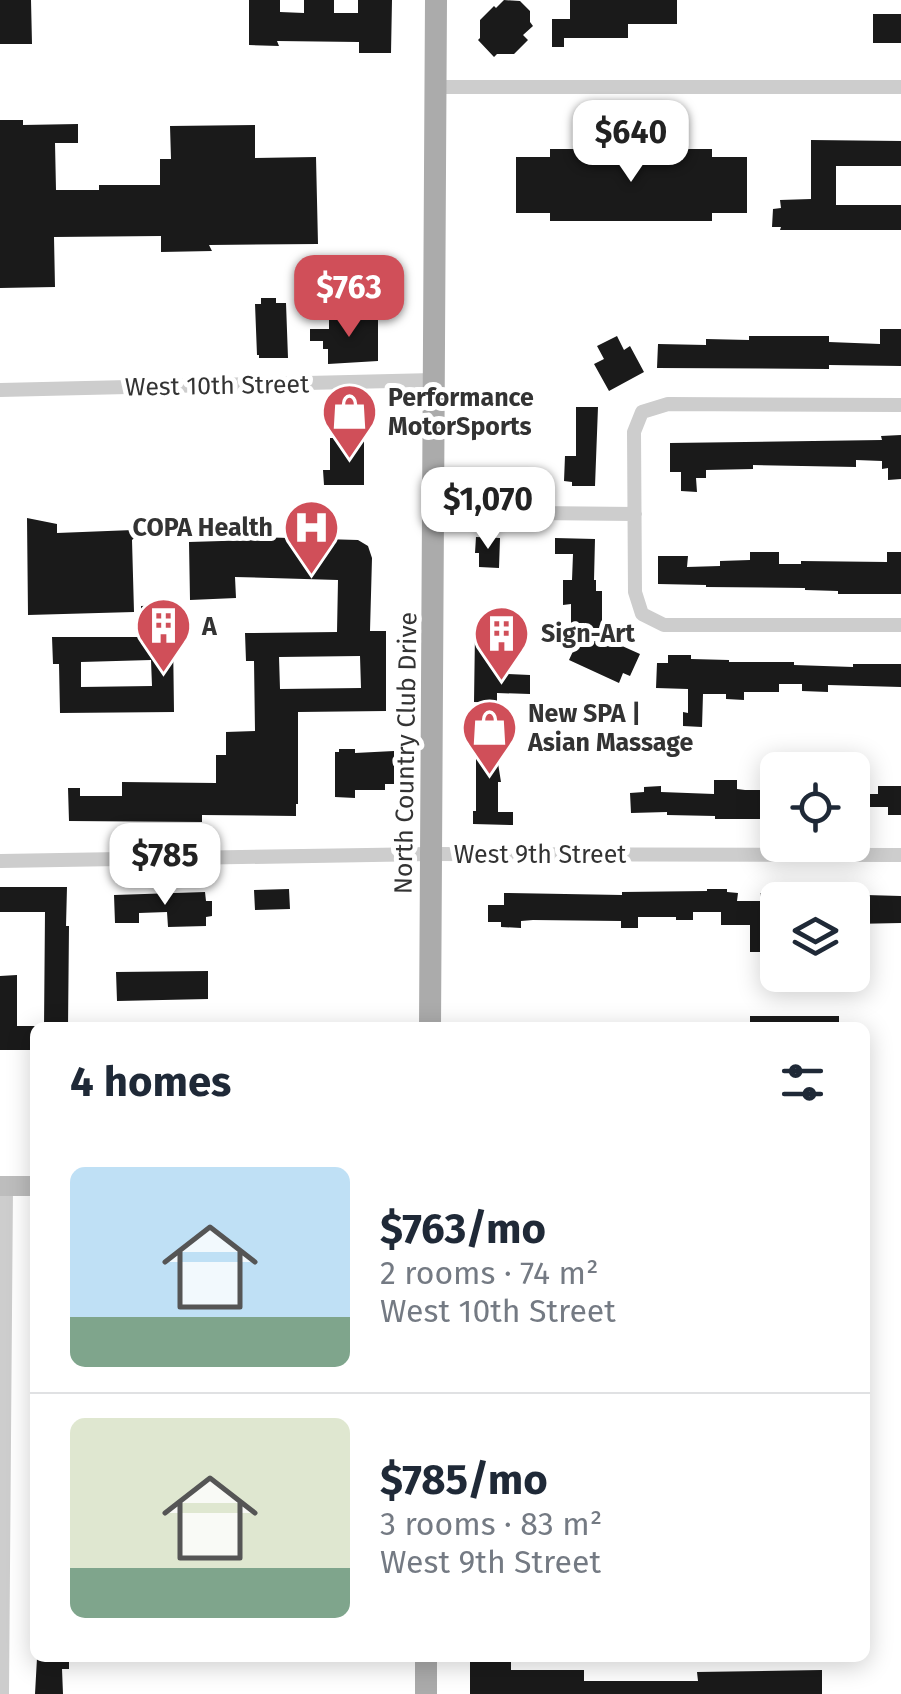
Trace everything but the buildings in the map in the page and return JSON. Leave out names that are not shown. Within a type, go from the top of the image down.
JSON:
[{"type":"main road","name":"North Country Club Drive","points":[[430,1022],[436,0]]},
{"type":"main road","points":[[3,1186],[30,1186]]},
{"type":"main road","points":[[426,1662],[426,1694]]},
{"type":"street","points":[[436,87],[901,88]]},
{"type":"street","name":"West 10th Street","points":[[0,390],[434,380]]},
{"type":"street","points":[[901,405],[668,404],[642,412],[634,432],[636,592],[642,614],[664,625],[901,625]]},
{"type":"street","points":[[434,512],[635,514]]},
{"type":"street","name":"West 9th Street","points":[[0,861],[430,854],[901,855]]},
{"type":"street","points":[[2,1694],[3,1186]]},
{"type":"place","name":"Performance MotorSports","points":[[349,460]]},
{"type":"place","name":"COPA Health","points":[[312,576]]},
{"type":"place","name":"A","points":[[163,675]]},
{"type":"place","name":"Sign-Art","points":[[502,682]]},
{"type":"place","name":"New SPA | Asian Massage","points":[[489,776]]}]
